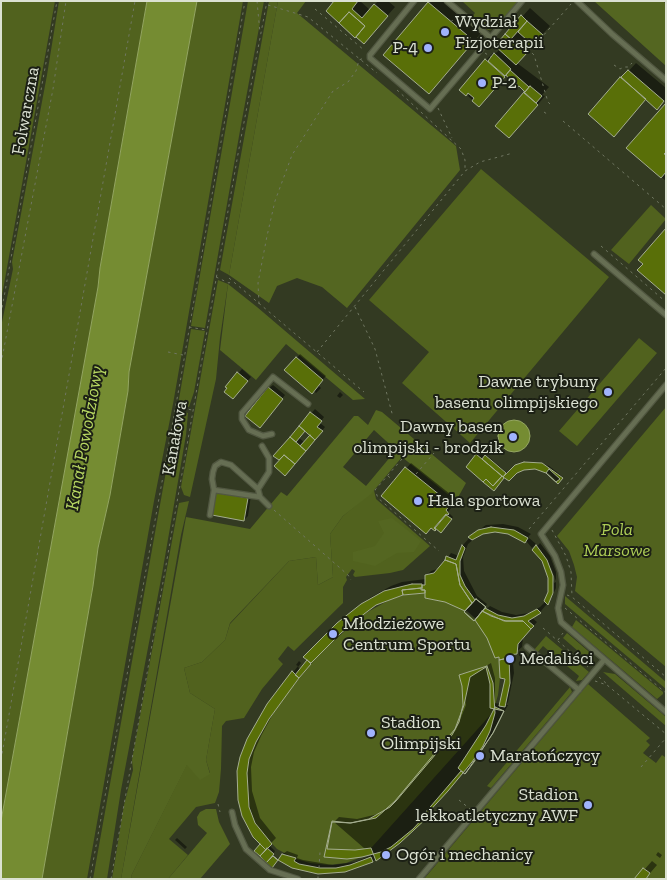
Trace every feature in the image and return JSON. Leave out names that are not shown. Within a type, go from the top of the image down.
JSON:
[{"type":"lane","points":[[414,1],[370,55],[370,58],[430,109],[522,1]]},
{"type":"lane","points":[[447,1],[491,38]]},
{"type":"lane","points":[[577,1],[666,80]]},
{"type":"lane","points":[[594,254],[666,315]]},
{"type":"lane","points":[[272,434],[263,436],[249,430],[242,419],[242,413],[272,377],[308,404]]},
{"type":"lane","points":[[666,386],[541,534],[559,564],[563,579],[559,603],[561,622],[666,712]]},
{"type":"lane","points":[[258,489],[269,472],[268,458],[262,446]]},
{"type":"lane","points":[[210,515],[214,490],[212,479],[215,466],[221,462],[225,462],[238,470],[258,489],[260,497]]},
{"type":"lane","points":[[214,490],[260,497],[270,506]]},
{"type":"lane","points":[[527,647],[579,690]]},
{"type":"lane","points":[[419,879],[604,660]]},
{"type":"lane","points":[[232,812],[235,825],[246,849],[270,870],[298,879]]},
{"type":"path","name":"Folwarczna","points":[[1,314],[57,1]]},
{"type":"path","points":[[1,364],[53,89],[66,1]]},
{"type":"path","points":[[1,760],[135,1]]},
{"type":"path","points":[[90,879],[175,407],[245,1]]},
{"type":"path","points":[[257,1],[260,36]]},
{"type":"path","name":"Kanałowa","points":[[111,879],[216,277],[267,1]]},
{"type":"path","points":[[550,104],[532,53],[573,1]]},
{"type":"path","points":[[266,5],[308,17],[381,76]]},
{"type":"path","points":[[315,9],[370,55]]},
{"type":"path","points":[[484,52],[490,57]]},
{"type":"path","points":[[259,304],[258,284],[267,236],[275,201],[292,155],[333,91],[348,82],[352,77],[359,60]]},
{"type":"path","points":[[614,65],[620,69],[628,67],[632,63]]},
{"type":"path","points":[[395,88],[461,149],[465,160],[465,171]]},
{"type":"path","points":[[435,104],[452,139]]},
{"type":"path","points":[[563,121],[666,209]]},
{"type":"path","points":[[317,352],[465,171],[480,162],[513,153]]},
{"type":"path","points":[[601,246],[666,302]]},
{"type":"path","points":[[216,277],[230,283],[233,281]]},
{"type":"path","points":[[229,278],[364,392]]},
{"type":"path","points":[[355,306],[375,349],[393,417]]},
{"type":"path","points":[[189,327],[207,330]]},
{"type":"path","points":[[168,352],[184,356]]},
{"type":"path","points":[[529,529],[666,368]]},
{"type":"path","points":[[175,407],[193,410]]},
{"type":"path","points":[[416,474],[434,452]]},
{"type":"path","points":[[402,459],[375,490],[378,498],[439,551]]},
{"type":"path","points":[[388,476],[394,481]]},
{"type":"path","points":[[270,506],[348,575],[351,580]]},
{"type":"path","points":[[548,526],[554,532],[566,556],[570,572],[572,597]]},
{"type":"path","points":[[420,535],[423,532]]},
{"type":"path","points":[[562,592],[572,597],[666,677]]},
{"type":"path","points":[[559,603],[666,692]]},
{"type":"path","points":[[542,628],[666,734]]},
{"type":"path","points":[[589,678],[607,685]]},
{"type":"path","points":[[641,767],[666,738]]},
{"type":"path","points":[[459,800],[474,813]]},
{"type":"path","points":[[218,804],[220,812]]},
{"type":"path","points":[[319,868],[320,852]]},
{"type":"path","points":[[318,874],[318,879]]},
{"type":"green space","points":[[1,1],[55,1],[1,301]]},
{"type":"green space","points":[[59,1],[147,1],[98,287],[1,821],[1,327],[13,269],[12,262]]},
{"type":"green space","points":[[197,1],[243,1],[173,404],[87,879],[42,879],[98,548],[110,495],[128,391],[129,372]]},
{"type":"green space","points":[[248,1],[264,1],[205,328],[191,326]]},
{"type":"green space","points":[[269,1],[278,1],[229,275],[220,270]]},
{"type":"green space","points":[[462,1],[519,1],[496,28],[488,30],[471,18],[475,13]]},
{"type":"green space","points":[[481,169],[609,277],[470,443],[402,383],[429,352],[369,300]]},
{"type":"green space","points":[[651,205],[666,219],[629,264],[611,250]]},
{"type":"green space","points":[[218,280],[228,284],[216,379],[190,497],[184,495],[181,487]]},
{"type":"green space","points":[[191,329],[205,331],[194,392],[189,407],[178,405]]},
{"type":"green space","name":"Dawne trybuny basenu olimpijskiego","points":[[639,338],[657,353],[577,446],[559,431]]},
{"type":"green space","name":"Pola Marsowe","points":[[666,407],[666,667],[575,591],[577,577],[574,565],[569,551],[557,536]]},
{"type":"green space","points":[[177,410],[188,413],[186,435],[162,574],[121,790],[107,879],[93,879]]},
{"type":"green space","points":[[374,490],[376,499],[430,546],[403,570],[355,577],[353,575],[355,571],[352,569],[346,577],[347,580],[343,587],[343,603],[294,651],[288,646],[278,659],[283,664],[262,689],[244,718],[226,721],[222,726],[219,792],[215,803],[196,807],[169,839],[188,855],[168,879],[132,879],[131,876],[187,764],[210,773],[206,760],[215,709],[190,693],[184,668],[202,662],[225,640],[230,624],[289,561],[316,557],[318,585],[333,577],[330,534],[343,516]]},
{"type":"green space","points":[[189,501],[181,535],[121,879],[112,879],[124,805],[133,770],[132,760],[179,503]]},
{"type":"green space","name":"Stadion Olimpijski","points":[[425,593],[425,598],[444,601],[463,610],[483,630],[495,658],[498,657],[499,662],[498,695],[493,712],[364,856],[346,863],[328,865],[296,859],[277,849],[255,823],[247,797],[249,759],[269,719],[319,654],[364,614],[391,599],[405,595]]},
{"type":"green space","points":[[565,596],[666,682],[666,689],[565,604]]},
{"type":"green space","points":[[576,620],[663,692],[663,694],[657,699],[572,627]]},
{"type":"green space","points":[[567,633],[594,656],[594,665],[563,638]]},
{"type":"green space","points":[[546,636],[589,672],[582,680],[576,681],[579,676],[543,646],[537,653],[534,650]]},
{"type":"green space","points":[[603,672],[615,674],[666,717],[666,726]]},
{"type":"green space","name":"Stadion lekkoatletyczny AWF","points":[[588,684],[650,738],[646,741],[650,745],[643,753],[656,763],[662,755],[665,757],[666,751],[665,879],[424,879]]},
{"type":"green space","points":[[570,687],[572,692],[491,788],[487,786]]},
{"type":"shaded area","points":[[278,1],[306,1],[297,13],[456,146],[460,170],[347,308],[322,287],[297,278],[277,286],[269,303],[229,275]]},
{"type":"shaded area","points":[[594,1],[663,1],[666,4],[666,66]]},
{"type":"shaded area","points":[[228,284],[365,399],[353,400],[286,344],[256,380],[220,350]]},
{"type":"shaded area","points":[[376,410],[382,412],[466,483],[456,501],[402,457],[371,494],[343,516],[330,534],[333,577],[318,585],[316,557],[289,561],[230,623],[225,640],[202,662],[184,668],[190,693],[215,709],[206,760],[210,774],[200,780],[187,765],[131,876],[132,879],[121,879],[186,517],[250,529],[281,492],[287,496],[354,416],[358,416],[368,425]],"holes":[[[374,430],[396,450],[366,486],[343,467]]]},
{"type":"shaded area","points":[[392,518],[421,541],[414,552],[397,553],[375,566],[353,561],[353,552],[375,546],[384,533],[378,521]]},
{"type":"shaded area","points":[[206,809],[216,809],[219,822],[230,844],[200,879],[168,879],[207,833],[198,825],[197,817],[200,812]]},
{"type":"water","name":"Kanał Powodziowy","points":[[147,1],[197,1],[129,372],[128,391],[110,495],[98,548],[42,879],[1,879],[1,821],[98,287]]},
{"type":"water","points":[[514,420],[526,424],[530,436],[526,448],[514,452],[502,448],[498,436],[502,424]]},
{"type":"building","points":[[334,1],[358,1],[352,9],[362,18],[374,4],[388,16],[364,44],[356,37],[365,26],[349,12],[339,23],[326,11]]},
{"type":"building","name":"P-4","points":[[428,2],[474,41],[429,94],[383,55]]},
{"type":"building","points":[[349,12],[365,26],[355,38],[339,23]]},
{"type":"building","points":[[521,15],[527,21],[511,39],[505,34]]},
{"type":"building","points":[[527,21],[543,35],[527,53],[521,48],[527,40],[518,32]]},
{"type":"building","points":[[505,34],[527,53],[516,65],[495,46]]},
{"type":"building","name":"P-2","points":[[494,53],[511,69],[505,76],[488,61]]},
{"type":"building","name":"P-2","points":[[485,59],[505,77],[479,107],[472,101],[474,98],[468,93],[466,96],[459,90]]},
{"type":"building","points":[[510,70],[529,87],[525,92],[519,86],[517,87],[517,84],[512,83],[506,75]]},
{"type":"building","points":[[628,70],[664,101],[657,110],[621,77]]},
{"type":"building","points":[[620,77],[646,99],[614,137],[588,114]]},
{"type":"building","points":[[530,86],[542,96],[536,103],[524,93]]},
{"type":"building","points":[[524,92],[538,105],[509,138],[495,126]]},
{"type":"building","points":[[666,103],[666,152],[664,154],[666,155],[666,172],[661,178],[626,148]]},
{"type":"building","points":[[666,228],[666,295],[637,270],[643,264],[638,260]]},
{"type":"building","points":[[296,357],[323,380],[312,394],[284,370]]},
{"type":"building","points":[[237,372],[248,381],[233,399],[224,392],[227,388],[225,387]]},
{"type":"building","points":[[268,387],[283,399],[260,428],[245,416]]},
{"type":"building","points":[[310,412],[322,421],[317,427],[323,431],[315,440],[299,426]]},
{"type":"building","points":[[299,426],[305,431],[296,442],[290,437]]},
{"type":"building","points":[[310,435],[315,440],[306,451],[300,446]]},
{"type":"building","points":[[290,437],[306,451],[295,464],[284,455],[279,460],[273,456]]},
{"type":"building","points":[[476,454],[502,476],[493,486],[486,479],[483,482],[466,467]]},
{"type":"building","points":[[284,455],[295,464],[285,476],[274,466]]},
{"type":"building","points":[[485,455],[506,473],[503,477],[482,459]]},
{"type":"building","points":[[524,462],[542,463],[563,478],[558,484],[546,473],[535,469],[517,473],[509,481],[503,477],[515,465]]},
{"type":"building","name":"Hala sportowa","points":[[405,467],[451,504],[446,510],[449,514],[446,514],[434,528],[435,531],[431,528],[426,534],[381,496]]},
{"type":"building","points":[[549,469],[560,479],[556,482],[546,473]]},
{"type":"building","points":[[502,476],[504,478],[494,491],[483,482],[486,479],[493,486]]},
{"type":"building","points":[[216,492],[248,498],[244,521],[212,515]]},
{"type":"building","points":[[446,515],[452,519],[441,533],[435,528]]},
{"type":"building","points":[[491,527],[514,530],[528,538],[525,543],[508,534],[495,532],[483,534],[472,540],[468,537],[478,530]]},
{"type":"building","points":[[462,545],[465,548],[460,561],[460,575],[475,600],[472,603],[460,585],[456,564],[445,560],[446,556],[456,560]]},
{"type":"building","points":[[536,545],[547,560],[553,576],[553,593],[548,605],[544,601],[548,592],[548,578],[542,561],[532,550]]},
{"type":"building","points":[[445,560],[456,564],[460,585],[472,603],[465,611],[445,602],[425,598],[425,590],[422,590],[422,585],[425,585],[425,575],[434,573]]},
{"type":"building","points":[[412,584],[422,584],[422,588],[402,590],[403,595],[376,605],[341,633],[311,663],[303,657],[337,623],[361,604],[384,591]]},
{"type":"building","points":[[421,588],[421,590],[425,590],[425,593],[403,595],[402,590]]},
{"type":"building","points":[[476,599],[486,607],[474,621],[464,612]]},
{"type":"building","points":[[476,599],[486,607],[474,621],[464,612]]},
{"type":"building","points":[[485,608],[498,615],[512,618],[524,616],[537,609],[541,613],[528,621],[534,626],[531,629],[523,621],[506,621],[491,616],[482,611]]},
{"type":"building","points":[[482,611],[504,621],[523,621],[531,629],[518,644],[517,654],[507,655],[508,658],[499,660],[499,657],[495,658],[487,638],[475,620]]},
{"type":"building","points":[[509,658],[510,683],[505,707],[499,706],[505,679],[500,678],[499,660]]},
{"type":"building","points":[[307,660],[311,664],[299,678],[295,675]]},
{"type":"building","points":[[487,666],[493,683],[495,713],[490,731],[472,762],[448,791],[413,829],[391,847],[362,857],[347,859],[324,857],[332,821],[350,823],[369,819],[390,807],[396,801],[452,735],[459,722],[463,705],[462,686],[459,675]]},
{"type":"building","points":[[486,667],[490,684],[490,708],[504,711],[493,733],[474,762],[465,774],[461,771],[425,813],[429,816],[400,843],[376,861],[371,848],[355,850],[327,849],[332,822],[351,823],[376,818],[395,801],[455,729],[464,705],[470,677]]},
{"type":"building","points":[[292,671],[299,678],[269,719],[249,759],[247,773],[249,807],[255,823],[272,844],[266,850],[253,837],[242,816],[238,800],[237,771],[247,739],[267,704]]},
{"type":"building","points":[[495,707],[504,711],[493,733],[465,774],[458,768],[486,725]]},
{"type":"building","points":[[260,844],[266,850],[260,856],[254,851]]},
{"type":"building","points":[[267,848],[274,854],[266,863],[260,856]]},
{"type":"building","points":[[282,854],[296,858],[294,861],[299,864],[320,868],[336,868],[350,865],[371,857],[373,862],[345,872],[318,874],[292,868],[278,860]]},
{"type":"building","points":[[273,856],[278,860],[272,868],[266,863]]},
{"type":"building","points":[[643,868],[650,873],[646,879],[634,879]]},
{"type":"place","name":"Wydział Fizjoterapii","points":[[445,32]]},
{"type":"place","name":"P-4","points":[[428,48]]},
{"type":"place","name":"P-2","points":[[482,83]]},
{"type":"place","name":"Dawne trybuny basenu olimpijskiego","points":[[608,392]]},
{"type":"place","name":"Dawny basen olimpijski - brodzik","points":[[513,437]]},
{"type":"place","name":"Hala sportowa","points":[[418,501]]},
{"type":"place","name":"Młodzieżowe Centrum Sportu","points":[[333,634]]},
{"type":"place","name":"Medaliści","points":[[510,659]]},
{"type":"place","name":"Stadion Olimpijski","points":[[371,733]]},
{"type":"place","name":"Maratończycy","points":[[480,756]]},
{"type":"place","name":"Stadion lekkoatletyczny AWF","points":[[588,805]]},
{"type":"place","name":"Ogór i mechanicy","points":[[386,855]]}]
